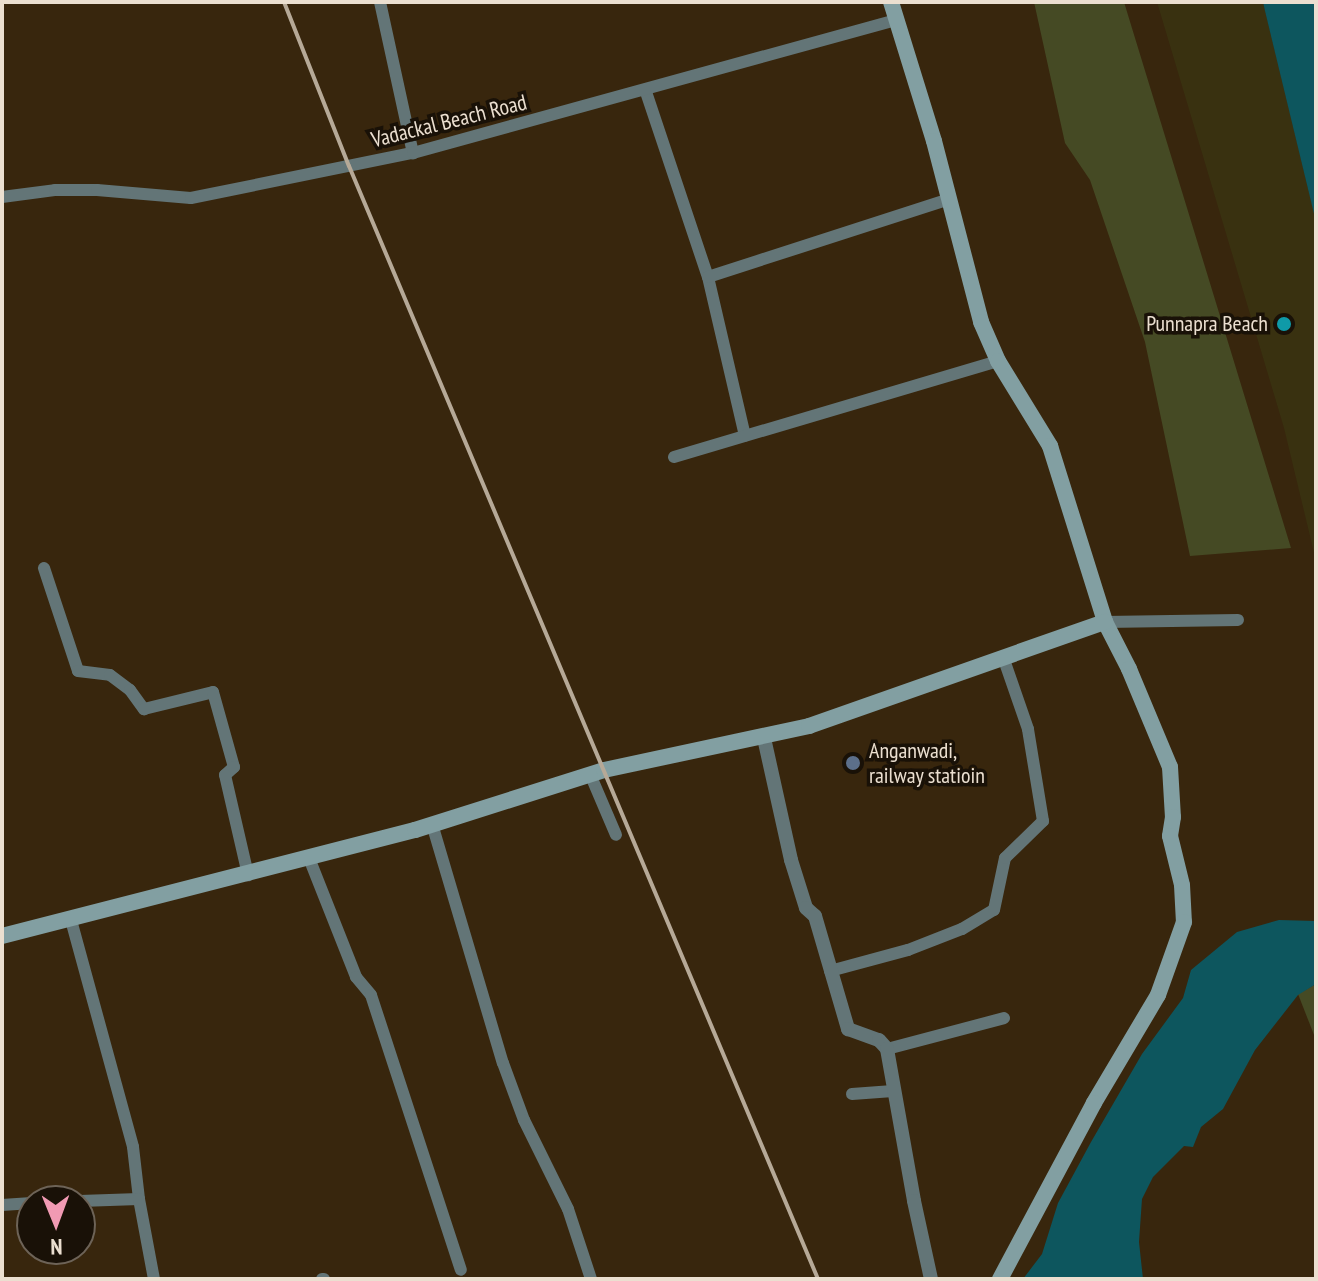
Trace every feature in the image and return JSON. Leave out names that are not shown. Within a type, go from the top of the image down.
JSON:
[{"type":"main road","points":[[891,2],[949,199],[981,322],[998,361],[1050,446],[1105,622],[1129,669],[1170,767],[1173,817],[1170,836],[1182,885],[1184,922],[1158,995],[1094,1103],[1000,1279]]},
{"type":"main road","points":[[2,936],[248,875],[432,824],[590,774],[764,738],[902,696],[1105,622]]},
{"type":"street","points":[[380,2],[413,153]]},
{"type":"street","name":"Vadackal Beach Road","points":[[2,197],[83,190],[191,198],[413,153],[646,92],[896,20]]},
{"type":"street","points":[[646,92],[708,277],[745,436]]},
{"type":"street","points":[[708,277],[949,199]]},
{"type":"street","points":[[674,457],[998,361]]},
{"type":"street","points":[[44,568],[78,671],[110,675],[130,690],[144,709],[213,692],[234,767],[225,775],[248,875]]},
{"type":"street","points":[[1105,622],[1238,620]]},
{"type":"street","points":[[830,971],[908,950],[962,929],[994,910],[1005,858],[1043,821],[1028,729],[1003,657]]},
{"type":"street","points":[[764,738],[791,860],[806,908],[815,916],[848,1029],[879,1040],[887,1049],[931,1279]]},
{"type":"street","points":[[590,774],[616,835]]},
{"type":"street","points":[[432,824],[503,1063],[524,1120],[568,1209],[591,1279]]},
{"type":"street","points":[[309,858],[356,977],[371,995],[461,1270]]},
{"type":"street","points":[[71,920],[133,1147],[154,1279]]},
{"type":"street","points":[[887,1049],[1004,1018]]},
{"type":"street","points":[[852,1094],[893,1091]]},
{"type":"street","points":[[96,1200],[139,1199]]},
{"type":"green space","points":[[1034,2],[1124,2],[1291,548],[1190,556],[1145,342],[1090,180],[1065,143]]},
{"type":"green space","points":[[1316,984],[1316,1040],[1298,994]]},
{"type":"sand","name":"Punnapra Beach","points":[[1157,2],[1263,2],[1316,221],[1316,561],[1284,428]]},
{"type":"water","points":[[1263,2],[1316,2],[1316,222],[1265,11]]},
{"type":"water","points":[[1279,920],[1316,921],[1316,984],[1298,995],[1255,1050],[1223,1109],[1201,1127],[1193,1147],[1184,1146],[1153,1177],[1142,1199],[1139,1242],[1143,1279],[1023,1279],[1042,1254],[1058,1203],[1091,1142],[1142,1054],[1183,998],[1191,970],[1237,932]]},
{"type":"railway","points":[[284,2],[349,166],[818,1279]]},
{"type":"place","name":"Punnapra Beach","points":[[1284,324]]},
{"type":"place","name":"Anganwadi, railway statioin","points":[[853,763]]}]
